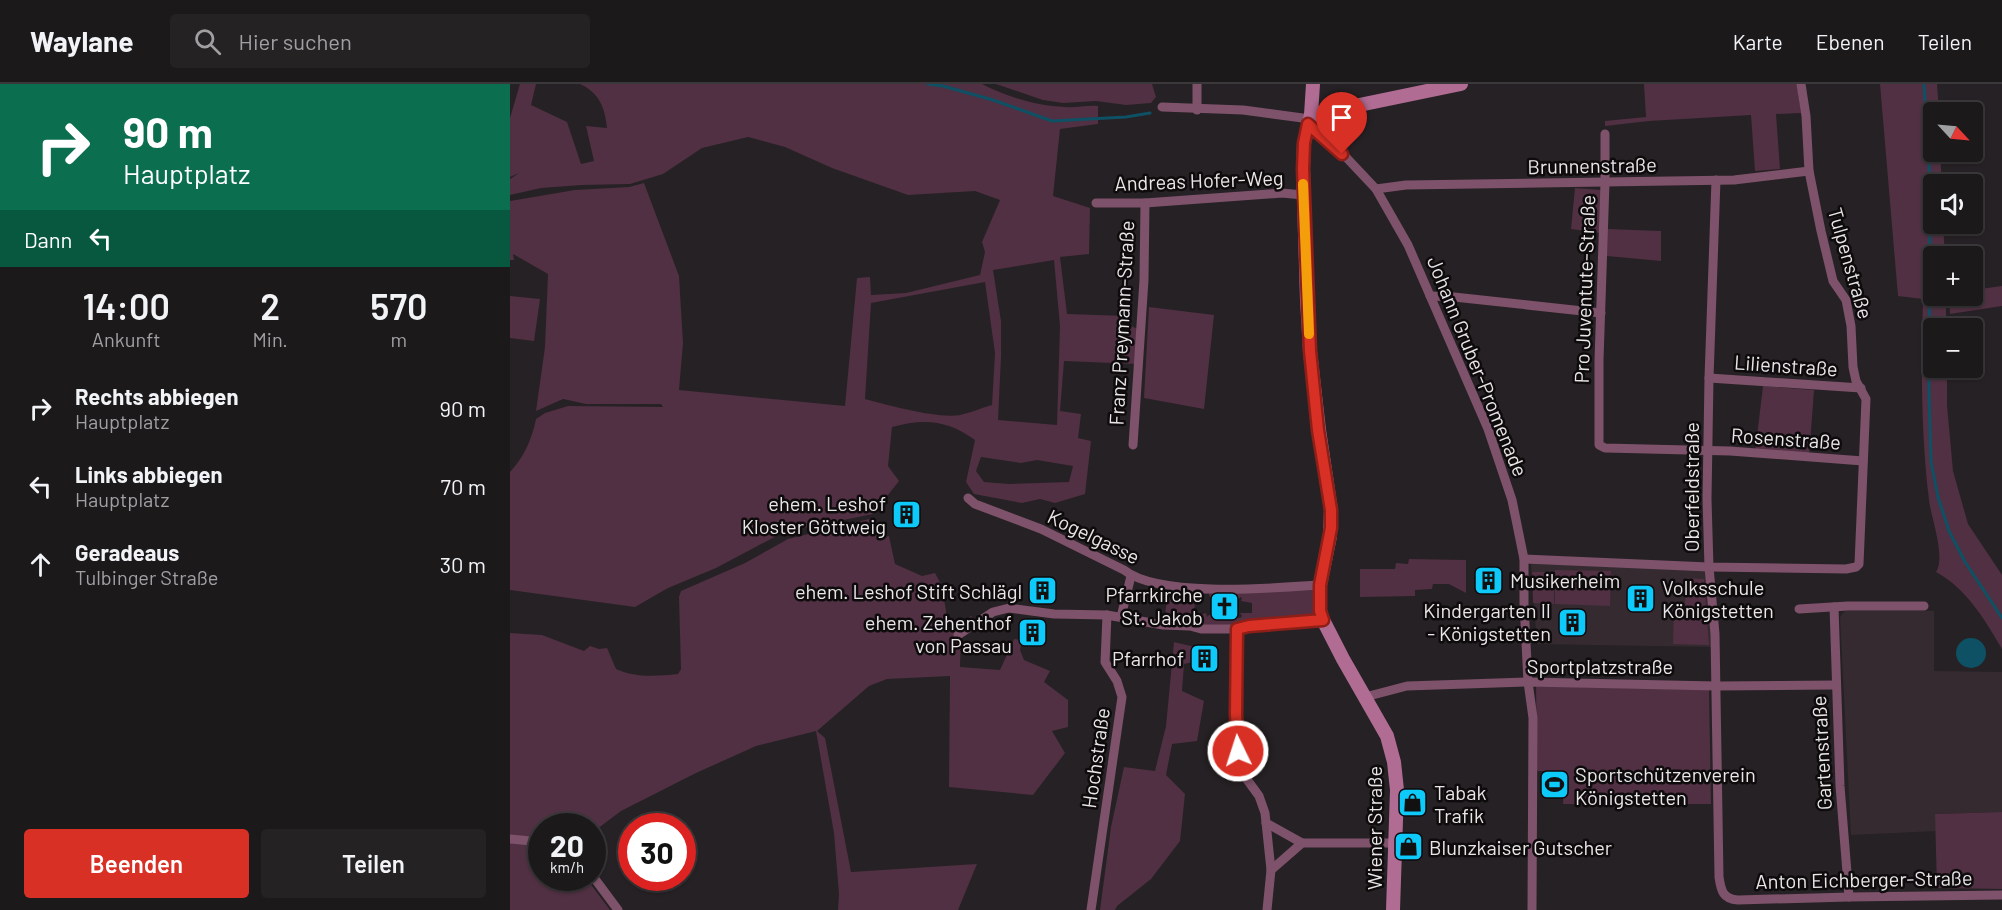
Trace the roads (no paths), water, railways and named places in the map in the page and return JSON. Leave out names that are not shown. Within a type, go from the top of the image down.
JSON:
[{"type":"main road","points":[[1313,84],[1310,120],[1304,143],[1303,195],[1310,351],[1318,430],[1331,510],[1331,528],[1320,585],[1320,611],[1323,620]]},
{"type":"main road","points":[[1310,120],[1361,103],[1461,84]]},
{"type":"main road","name":"Wiener Straße","points":[[1323,620],[1387,736],[1395,762],[1394,910]]},
{"type":"street","points":[[1197,84],[1197,110]]},
{"type":"street","name":"Tulpenstraße","points":[[1709,567],[1846,569],[1856,567],[1860,559],[1866,399],[1856,381],[1846,300],[1833,281],[1809,171],[1806,116],[1801,84]]},
{"type":"street","points":[[1162,107],[1243,110],[1310,120]]},
{"type":"street","name":"Johann Gruber-Promenade","points":[[1310,120],[1376,189],[1408,245],[1430,297],[1444,323],[1488,429],[1512,500],[1524,559],[1528,682],[1533,718],[1532,910]]},
{"type":"street","name":"Pro Juventute-Straße","points":[[1599,445],[1598,371],[1602,313],[1605,134]]},
{"type":"street","name":"Brunnenstraße","points":[[1376,189],[1406,185],[1734,180],[1809,171]]},
{"type":"street","name":"Oberfeldstraße","points":[[1716,180],[1707,451],[1709,567],[1716,686],[1719,877],[1722,893],[1727,899]]},
{"type":"street","name":"Andreas Hofer-Weg","points":[[1096,202],[1145,203],[1251,194],[1303,195]]},
{"type":"street","name":"Franz Preymann-Straße","points":[[1133,445],[1144,280],[1145,203]]},
{"type":"street","points":[[1430,297],[1454,297],[1602,313]]},
{"type":"street","name":"Lilienstraße","points":[[1709,378],[1861,388]]},
{"type":"street","name":"Rosenstraße","points":[[1599,445],[1605,448],[1863,460]]},
{"type":"street","name":"Kogelgasse","points":[[968,498],[975,504],[1041,529],[1124,570],[1131,576],[1165,585],[1246,590],[1320,585]]},
{"type":"street","points":[[1524,559],[1709,567]]},
{"type":"street","points":[[1121,617],[1131,576]]},
{"type":"street","points":[[1799,609],[1924,606]]},
{"type":"street","name":"Gartenstraße","points":[[1834,607],[1835,685],[1849,897]]},
{"type":"street","points":[[958,635],[993,612],[1009,608],[1054,614],[1107,615],[1201,629],[1237,629],[1323,620]]},
{"type":"street","name":"Hochstraße","points":[[1091,910],[1122,697],[1117,681],[1104,662],[1107,615]]},
{"type":"street","points":[[1237,629],[1236,714],[1239,760],[1246,780],[1259,796],[1265,813],[1271,870],[1267,910]]},
{"type":"street","name":"Sportplatzstraße","points":[[1365,697],[1407,686],[1528,682],[1716,686],[1835,685]]},
{"type":"street","points":[[1266,823],[1302,843],[1395,843]]},
{"type":"street","points":[[510,839],[528,841]]},
{"type":"street","points":[[1271,870],[1302,843]]},
{"type":"street","points":[[604,891],[618,910]]},
{"type":"street","name":"Anton Eichberger-Straße","points":[[1727,899],[2002,895]]},
{"type":"water","points":[[1971,638],[1982,642],[1986,653],[1982,664],[1971,668],[1960,664],[1956,653],[1960,642]]},
{"type":"waterway","points":[[928,84],[993,100],[1052,121],[1126,117],[1150,113]]},
{"type":"waterway","points":[[1924,84],[1930,181],[1931,462],[1938,497],[1949,531],[1965,562],[2002,618]]},
{"type":"place","name":"ehem. Leshof Kloster Göttweig","points":[[907,515]]},
{"type":"place","name":"Musikerheim","points":[[1489,580]]},
{"type":"place","name":"ehem. Leshof Stift Schlägl","points":[[1043,591]]},
{"type":"place","name":"Volksschule Königstetten","points":[[1641,599]]},
{"type":"place","name":"Pfarrkirche St. Jakob","points":[[1224,606]]},
{"type":"place","name":"Kindergarten II - Königstetten","points":[[1572,622]]},
{"type":"place","name":"ehem. Zehenthof von Passau","points":[[1033,633]]},
{"type":"place","name":"Pfarrhof","points":[[1205,658]]},
{"type":"place","name":"Sportschützenverein Königstetten","points":[[1554,785]]},
{"type":"place","name":"Tabak Trafik","points":[[1413,803]]},
{"type":"place","name":"Blunzkaiser Gutscher","points":[[1408,847]]}]
